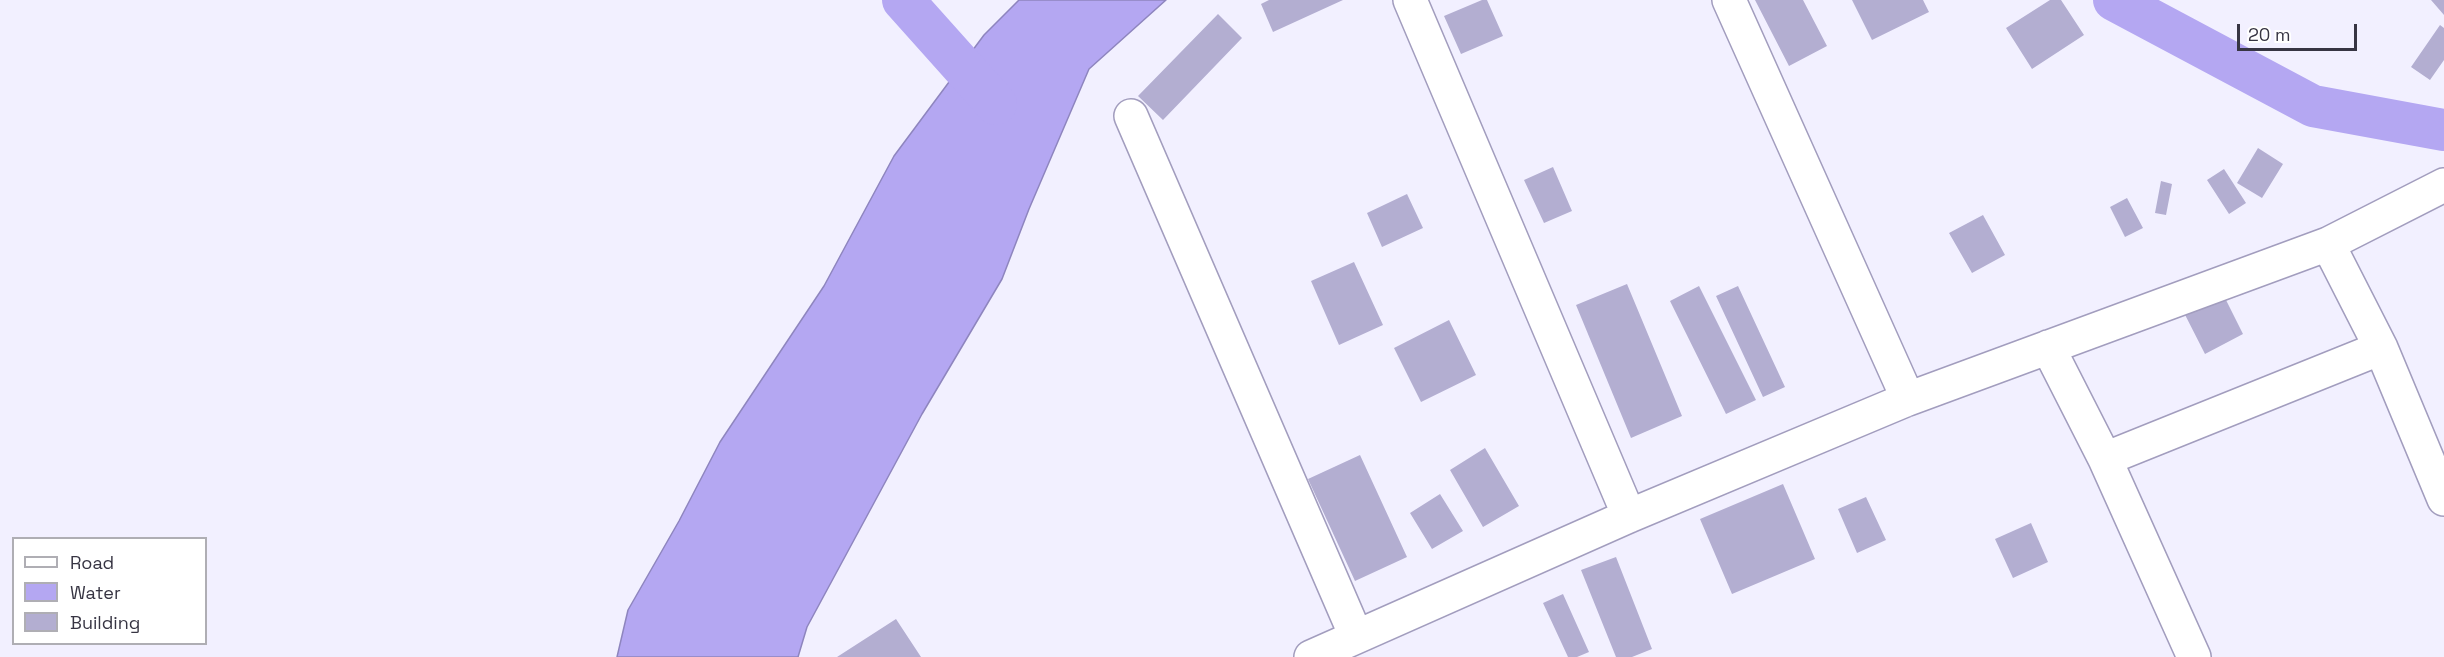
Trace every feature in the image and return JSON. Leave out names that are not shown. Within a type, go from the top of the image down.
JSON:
[{"type":"street","points":[[1410,0],[1629,516]]},
{"type":"street","points":[[1729,0],[1908,399]]},
{"type":"street","points":[[1131,116],[1356,636]]},
{"type":"street","points":[[1311,657],[1629,516],[1908,399],[2328,244],[2444,185]]},
{"type":"street","points":[[2328,244],[2381,348],[2442,489]]},
{"type":"street","points":[[2048,347],[2105,459],[2194,657]]},
{"type":"street","points":[[2105,459],[2381,348]]},
{"type":"water","points":[[1019,0],[1166,0],[1089,69],[1029,209],[1002,279],[922,414],[807,627],[798,657],[617,657],[628,610],[679,521],[720,442],[824,286],[894,156],[984,35]]},
{"type":"building","points":[[1269,0],[1343,0],[1273,32],[1261,4]]},
{"type":"building","points":[[1487,0],[1503,36],[1461,54],[1444,16]]},
{"type":"building","points":[[1755,0],[1803,0],[1827,46],[1789,66]]},
{"type":"building","points":[[1852,0],[1923,0],[1929,12],[1872,40]]},
{"type":"building","points":[[2050,0],[2061,0],[2084,35],[2032,69],[2006,28]]},
{"type":"building","points":[[2431,0],[2444,0],[2444,15]]},
{"type":"building","points":[[1218,14],[1242,38],[1163,120],[1138,96]]},
{"type":"building","points":[[2440,25],[2444,28],[2444,60],[2430,80],[2411,67]]},
{"type":"building","points":[[2258,148],[2283,164],[2262,198],[2237,183]]},
{"type":"building","points":[[1553,167],[1572,211],[1544,223],[1524,180]]},
{"type":"building","points":[[2224,169],[2246,203],[2229,214],[2207,180]]},
{"type":"building","points":[[2161,181],[2172,184],[2166,215],[2155,213]]},
{"type":"building","points":[[1407,194],[1423,228],[1382,247],[1367,213]]},
{"type":"building","points":[[2127,198],[2143,228],[2125,237],[2110,207]]},
{"type":"building","points":[[1983,215],[2005,255],[1972,273],[1949,233]]},
{"type":"building","points":[[1354,262],[1383,325],[1339,345],[1311,281]]},
{"type":"building","points":[[2217,282],[2243,334],[2205,354],[2178,301]]},
{"type":"building","points":[[1627,284],[1682,416],[1631,438],[1576,305]]},
{"type":"building","points":[[1699,286],[1756,400],[1726,414],[1670,301]]},
{"type":"building","points":[[1738,286],[1785,387],[1763,397],[1716,296]]},
{"type":"building","points":[[1449,320],[1476,375],[1421,402],[1394,348]]},
{"type":"building","points":[[1485,448],[1519,506],[1483,527],[1450,470]]},
{"type":"building","points":[[1360,455],[1407,557],[1355,581],[1308,479]]},
{"type":"building","points":[[1783,484],[1815,559],[1732,594],[1700,519]]},
{"type":"building","points":[[1440,494],[1463,531],[1432,549],[1410,513]]},
{"type":"building","points":[[1866,497],[1886,540],[1857,553],[1838,509]]},
{"type":"building","points":[[2031,523],[2048,562],[2013,578],[1995,539]]},
{"type":"building","points":[[1616,557],[1652,649],[1632,657],[1616,657],[1581,570]]},
{"type":"building","points":[[1563,594],[1589,652],[1577,657],[1568,657],[1543,603]]},
{"type":"building","points":[[896,619],[921,657],[837,657]]},
{"type":"waterway","points":[[903,0],[996,104]]},
{"type":"waterway","points":[[2114,0],[2313,106],[2444,130]]}]
